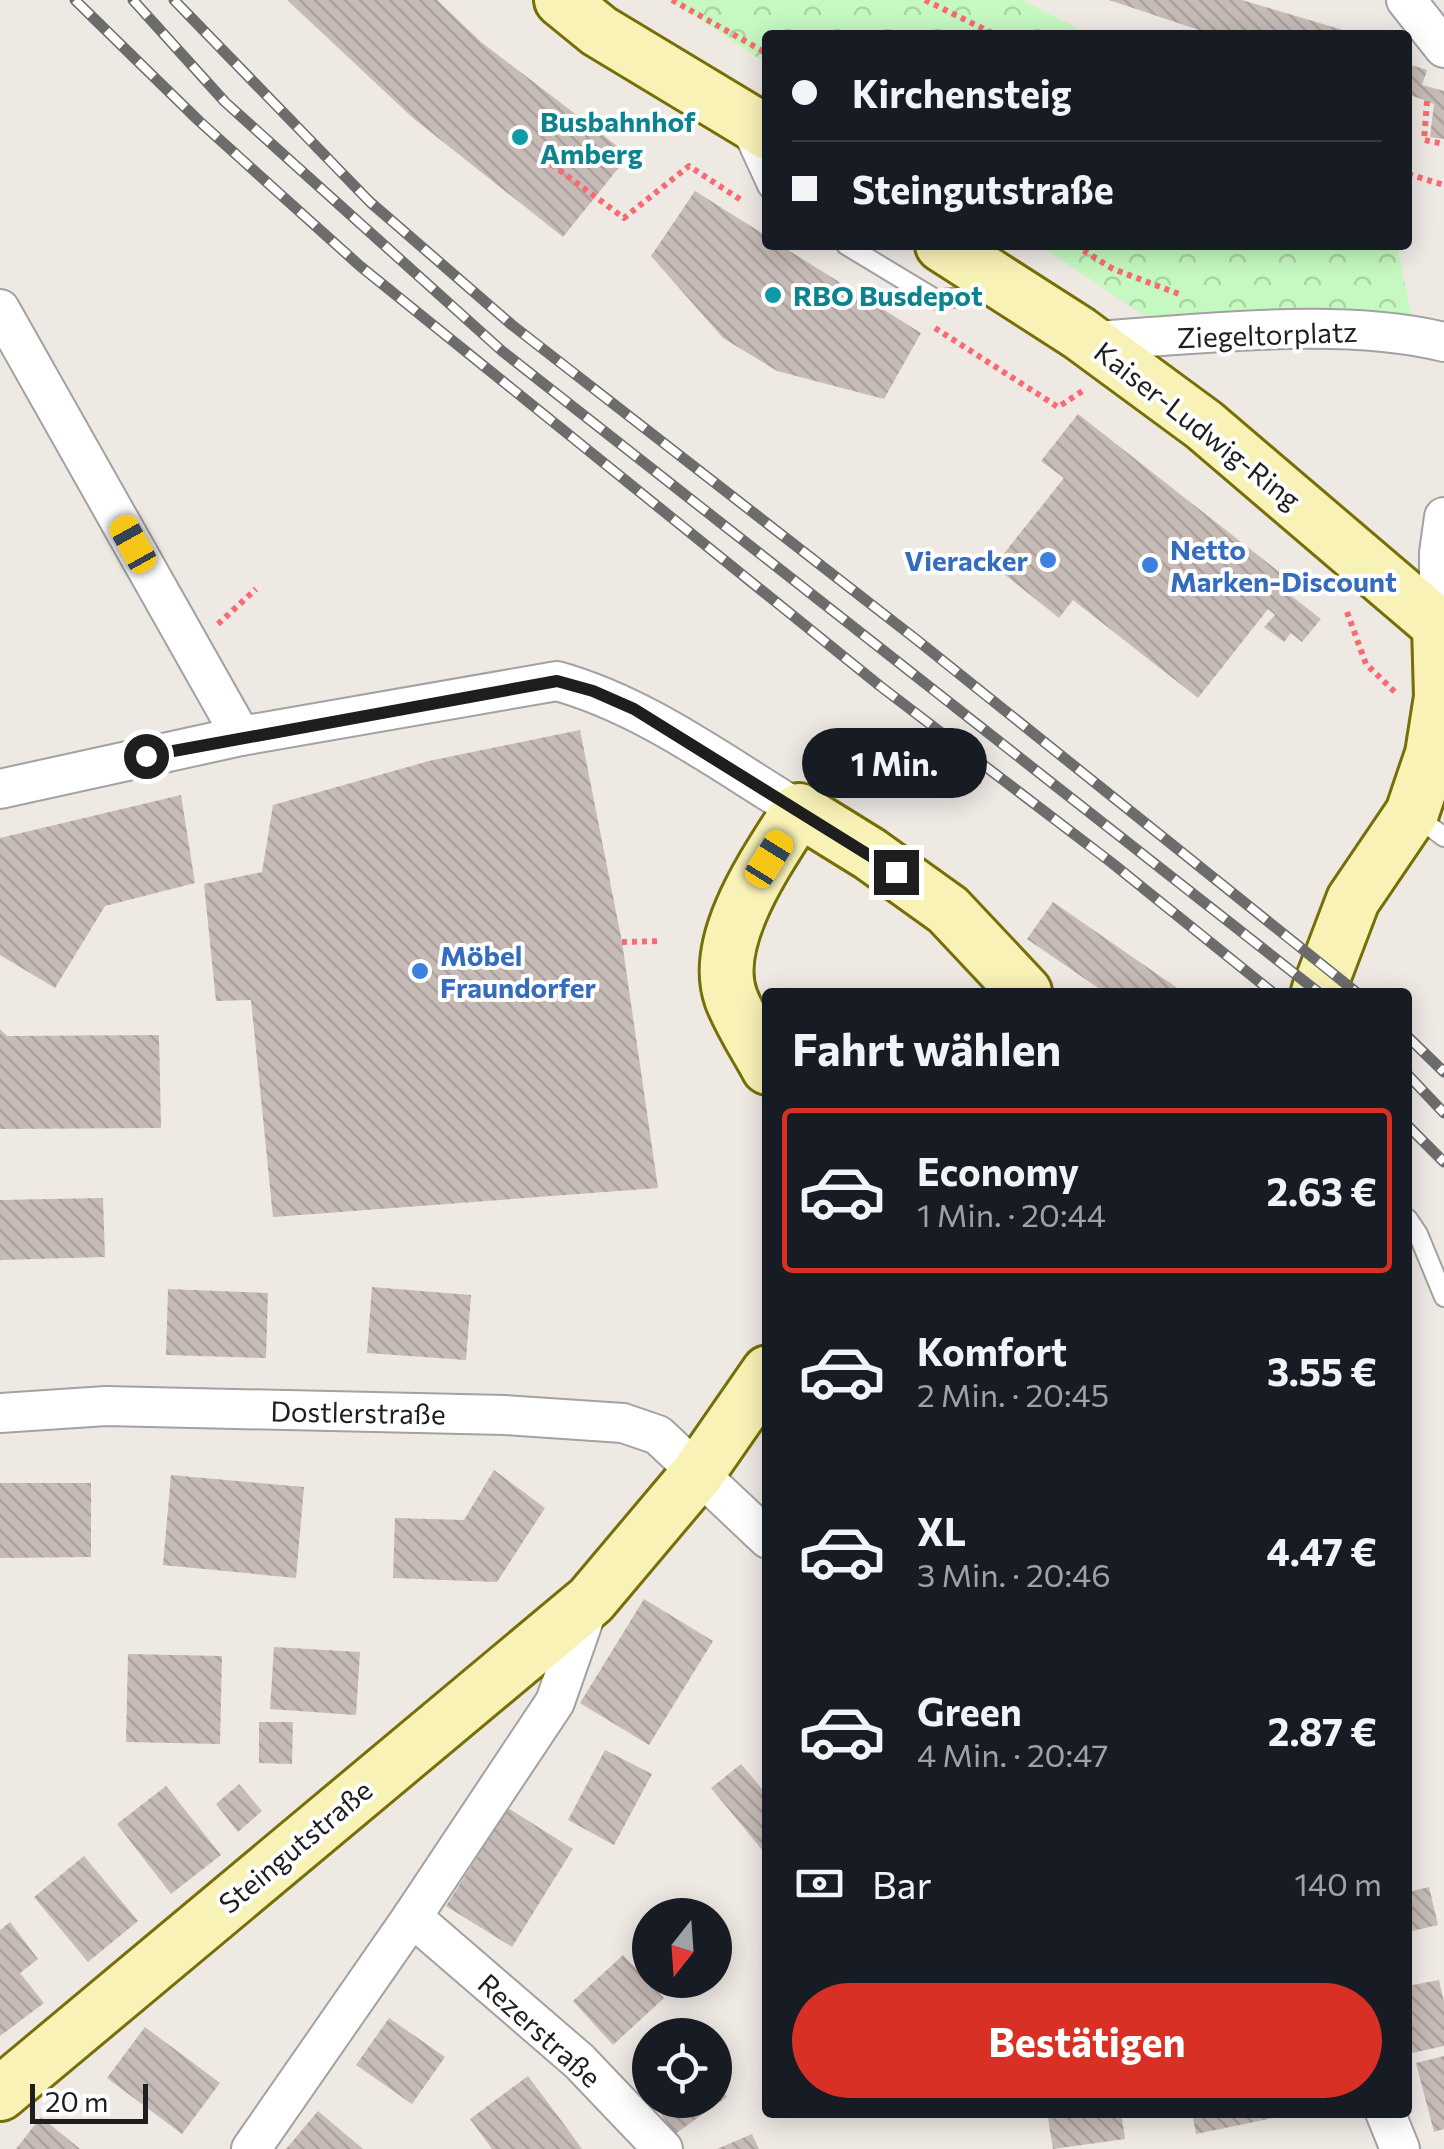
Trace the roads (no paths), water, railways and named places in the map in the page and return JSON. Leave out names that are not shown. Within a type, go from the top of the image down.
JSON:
[{"type":"street","points":[[561,0],[599,32],[750,122]]},
{"type":"street","points":[[1406,0],[1444,48]]},
{"type":"street","name":"Kaiser-Ludwig-Ring","points":[[950,250],[1090,341],[1204,424],[1442,625]]},
{"type":"street","points":[[0,309],[241,736]]},
{"type":"street","name":"Ziegeltorplatz","points":[[1090,341],[1282,331],[1388,331],[1444,342]]},
{"type":"street","points":[[1320,988],[1353,900],[1433,820],[1441,697],[1440,553],[1444,517]]},
{"type":"street","points":[[1433,820],[1405,756],[1407,702],[1420,662],[1442,625]]},
{"type":"street","points":[[0,789],[241,736],[557,681],[634,709],[870,854],[948,910],[1021,988]]},
{"type":"street","points":[[762,1057],[730,996],[727,968],[742,907],[799,810]]},
{"type":"street","name":"Steingutstraße","points":[[0,2094],[591,1600],[698,1473],[762,1381]]},
{"type":"street","name":"Dostlerstraße","points":[[0,1414],[106,1406],[505,1415],[623,1423],[658,1435],[762,1533]]},
{"type":"street","name":"Steingutstraße","points":[[255,2147],[555,1702],[591,1600]]},
{"type":"street","name":"Rezerstraße","points":[[412,1917],[579,2062],[663,2149]]},
{"type":"street","points":[[1387,2118],[1400,2149]]},
{"type":"lane","points":[[750,122],[762,166]]},
{"type":"lane","points":[[854,250],[937,300],[1012,290]]},
{"type":"lane","points":[[1412,1225],[1444,1297]]},
{"type":"railway","points":[[75,0],[199,121],[360,266],[880,686],[1112,863],[1267,988]]},
{"type":"railway","points":[[133,0],[225,102],[502,351],[1313,988]]},
{"type":"railway","points":[[174,0],[370,202],[512,325],[917,640],[1351,988]]},
{"type":"railway","points":[[1412,1041],[1444,1072]]},
{"type":"railway","points":[[1412,1079],[1444,1113]]},
{"type":"railway","points":[[1412,1130],[1444,1162]]},
{"type":"place","name":"Busbahnhof Amberg","points":[[520,137]]},
{"type":"place","name":"RBO Busdepot","points":[[773,295]]},
{"type":"place","name":"Vieracker","points":[[1048,560]]},
{"type":"place","name":"Netto Marken-Discount","points":[[1150,565]]},
{"type":"place","name":"Möbel Fraundorfer","points":[[420,971]]}]
